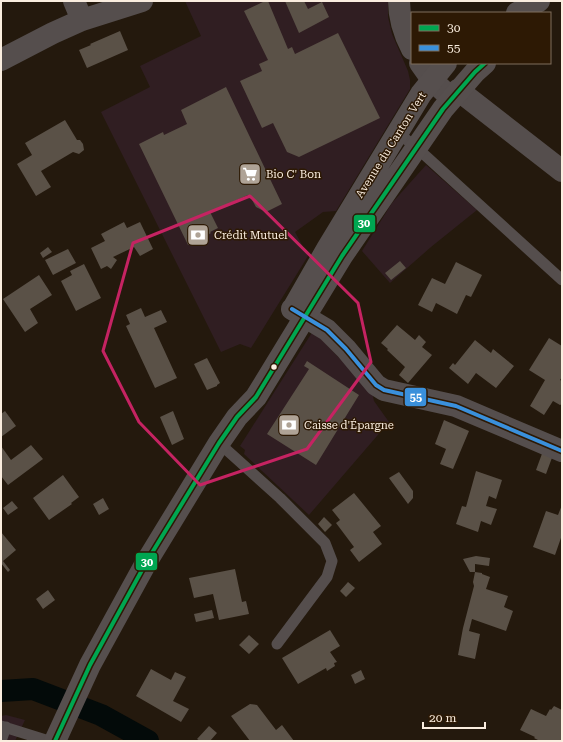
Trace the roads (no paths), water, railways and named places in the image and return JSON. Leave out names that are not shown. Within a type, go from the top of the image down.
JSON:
[{"type":"street","points":[[1,60],[53,33],[78,10],[142,1]]},
{"type":"street","points":[[399,1],[399,13],[403,28],[411,47]]},
{"type":"street","points":[[404,1],[411,20]]},
{"type":"street","points":[[519,12],[539,1]]},
{"type":"street","points":[[541,12],[553,1]]},
{"type":"street","name":"Avenue du Canton Vert","points":[[55,741],[90,665],[147,561],[236,417],[256,397],[298,313],[327,249],[421,94],[426,71],[444,64]]},
{"type":"street","name":"Avenue du Canton Vert","points":[[298,313],[342,256],[475,66]]},
{"type":"street","points":[[426,71],[455,94],[562,171]]},
{"type":"street","points":[[298,313],[327,330],[346,349],[376,385],[384,390],[456,406],[562,451]]},
{"type":"lane","points":[[398,133],[417,148],[562,280]]},
{"type":"lane","points":[[219,443],[280,498],[325,543],[332,561],[327,577],[277,644]]},
{"type":"lane","points":[[1,741],[4,727],[49,741]]},
{"type":"waterway","points":[[1,691],[33,689],[101,715],[148,741]]},
{"type":"place","name":"Bio C' Bon","points":[[250,174]]},
{"type":"place","name":"Crédit Mutuel","points":[[198,235]]},
{"type":"place","name":"Caisse d'Épargne","points":[[289,425]]}]
